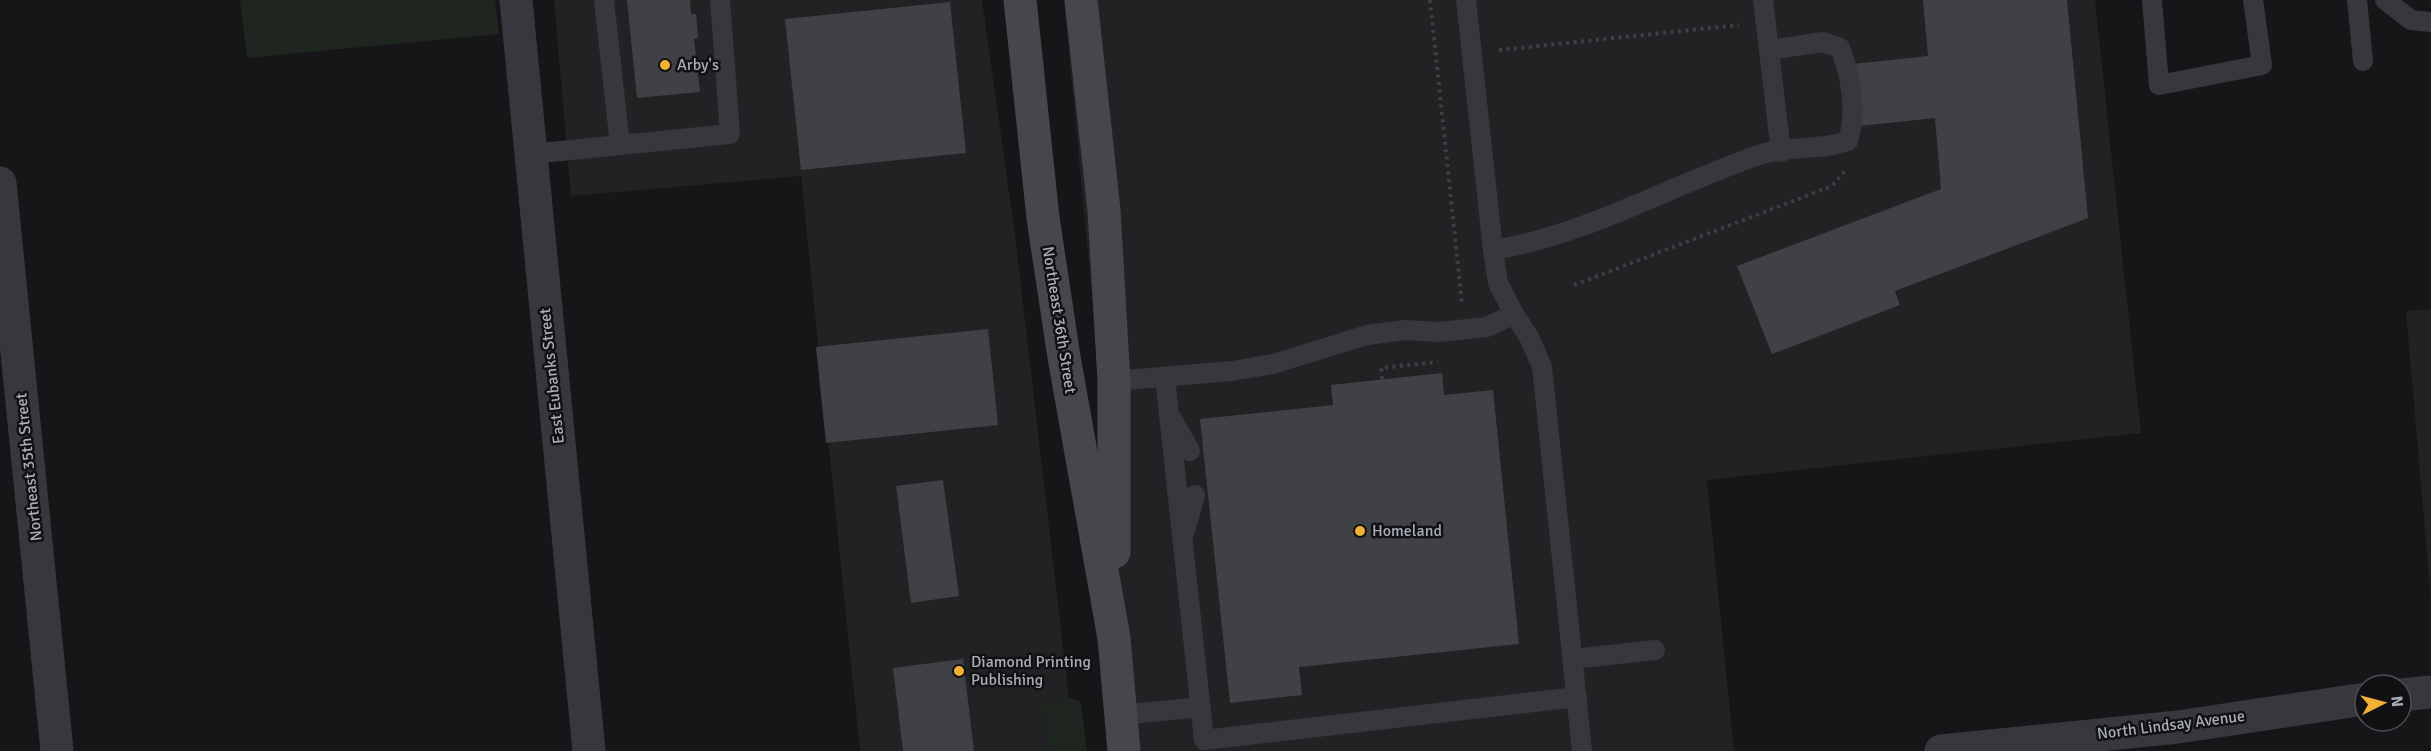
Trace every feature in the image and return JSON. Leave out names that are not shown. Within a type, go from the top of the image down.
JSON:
[{"type":"main road","name":"Northeast 36th Street","points":[[1020,0],[1043,218],[1064,357],[1114,638],[1124,751]]},
{"type":"main road","name":"Northeast 36th Street","points":[[1081,0],[1104,210],[1114,381],[1114,638]]},
{"type":"street","name":"East Eubanks Street","points":[[516,0],[589,751]]},
{"type":"street","name":"Northeast 35th Street","points":[[0,183],[57,751]]},
{"type":"street","points":[[2413,694],[2431,692]]},
{"type":"street","name":"North Lindsay Avenue","points":[[1941,751],[2179,739],[2353,702]]},
{"type":"lane","points":[[604,0],[620,145]]},
{"type":"lane","points":[[531,154],[730,134],[720,0]]},
{"type":"lane","points":[[1466,0],[1498,283],[1529,337],[1542,367],[1582,751]]},
{"type":"lane","points":[[1763,0],[1780,152]]},
{"type":"lane","points":[[2152,0],[2159,85],[2262,65],[2253,0]]},
{"type":"lane","points":[[2357,0],[2363,61]]},
{"type":"lane","points":[[2385,0],[2411,20],[2431,22]]},
{"type":"lane","points":[[1493,250],[1519,246],[1571,229],[1761,154],[1832,147],[1848,141],[1853,125],[1847,64],[1840,48],[1823,42],[1769,50]]},
{"type":"lane","points":[[1114,381],[1232,371],[1273,364],[1367,335],[1405,330],[1439,332],[1487,327],[1514,314]]},
{"type":"lane","points":[[1165,377],[1204,740],[1577,697]]},
{"type":"lane","points":[[1168,411],[1190,451]]},
{"type":"lane","points":[[1182,543],[1195,495]]},
{"type":"lane","points":[[1573,659],[1655,650]]},
{"type":"lane","points":[[1121,715],[1201,707]]},
{"type":"path","points":[[1382,379],[1381,368],[1466,358],[1430,0]]},
{"type":"path","points":[[1436,57],[1765,22]]},
{"type":"path","points":[[1875,84],[1877,101]]},
{"type":"path","points":[[1876,93],[1931,87]]},
{"type":"path","points":[[1574,285],[1832,186],[1851,166]]},
{"type":"shaded area","points":[[240,0],[495,0],[499,34],[247,58]]},
{"type":"shaded area","points":[[554,0],[982,0],[1015,235],[1069,698],[1044,701],[1049,751],[860,751],[801,176],[571,196]]},
{"type":"shaded area","points":[[1064,0],[2095,0],[2141,433],[1707,480],[1734,751],[1135,751]]},
{"type":"shaded area","points":[[2431,309],[2431,601],[2406,311]]},
{"type":"shaded area","points":[[1069,698],[1081,702],[1087,751],[1049,751],[1043,701]]},
{"type":"building","name":"Arby's","points":[[627,0],[690,0],[691,14],[696,14],[698,38],[694,39],[700,92],[637,98]]},
{"type":"building","points":[[1923,0],[2067,0],[2088,218],[1895,291],[1900,305],[1772,354],[1737,266],[1941,189],[1935,118],[1850,127],[1843,65],[1928,56]]},
{"type":"building","points":[[950,2],[966,153],[801,170],[785,19]]},
{"type":"building","points":[[988,329],[998,425],[826,443],[816,347]]},
{"type":"building","name":"Homeland","points":[[1442,373],[1444,395],[1493,390],[1519,644],[1299,667],[1302,695],[1230,703],[1200,419],[1333,405],[1331,385]]},
{"type":"building","points":[[943,480],[959,596],[911,603],[896,486]]},
{"type":"building","points":[[963,659],[974,751],[903,751],[893,668]]},
{"type":"place","name":"Arby's","points":[[665,65]]},
{"type":"place","name":"Homeland","points":[[1360,531]]},
{"type":"place","name":"Diamond Printing Publishing","points":[[959,671]]}]
